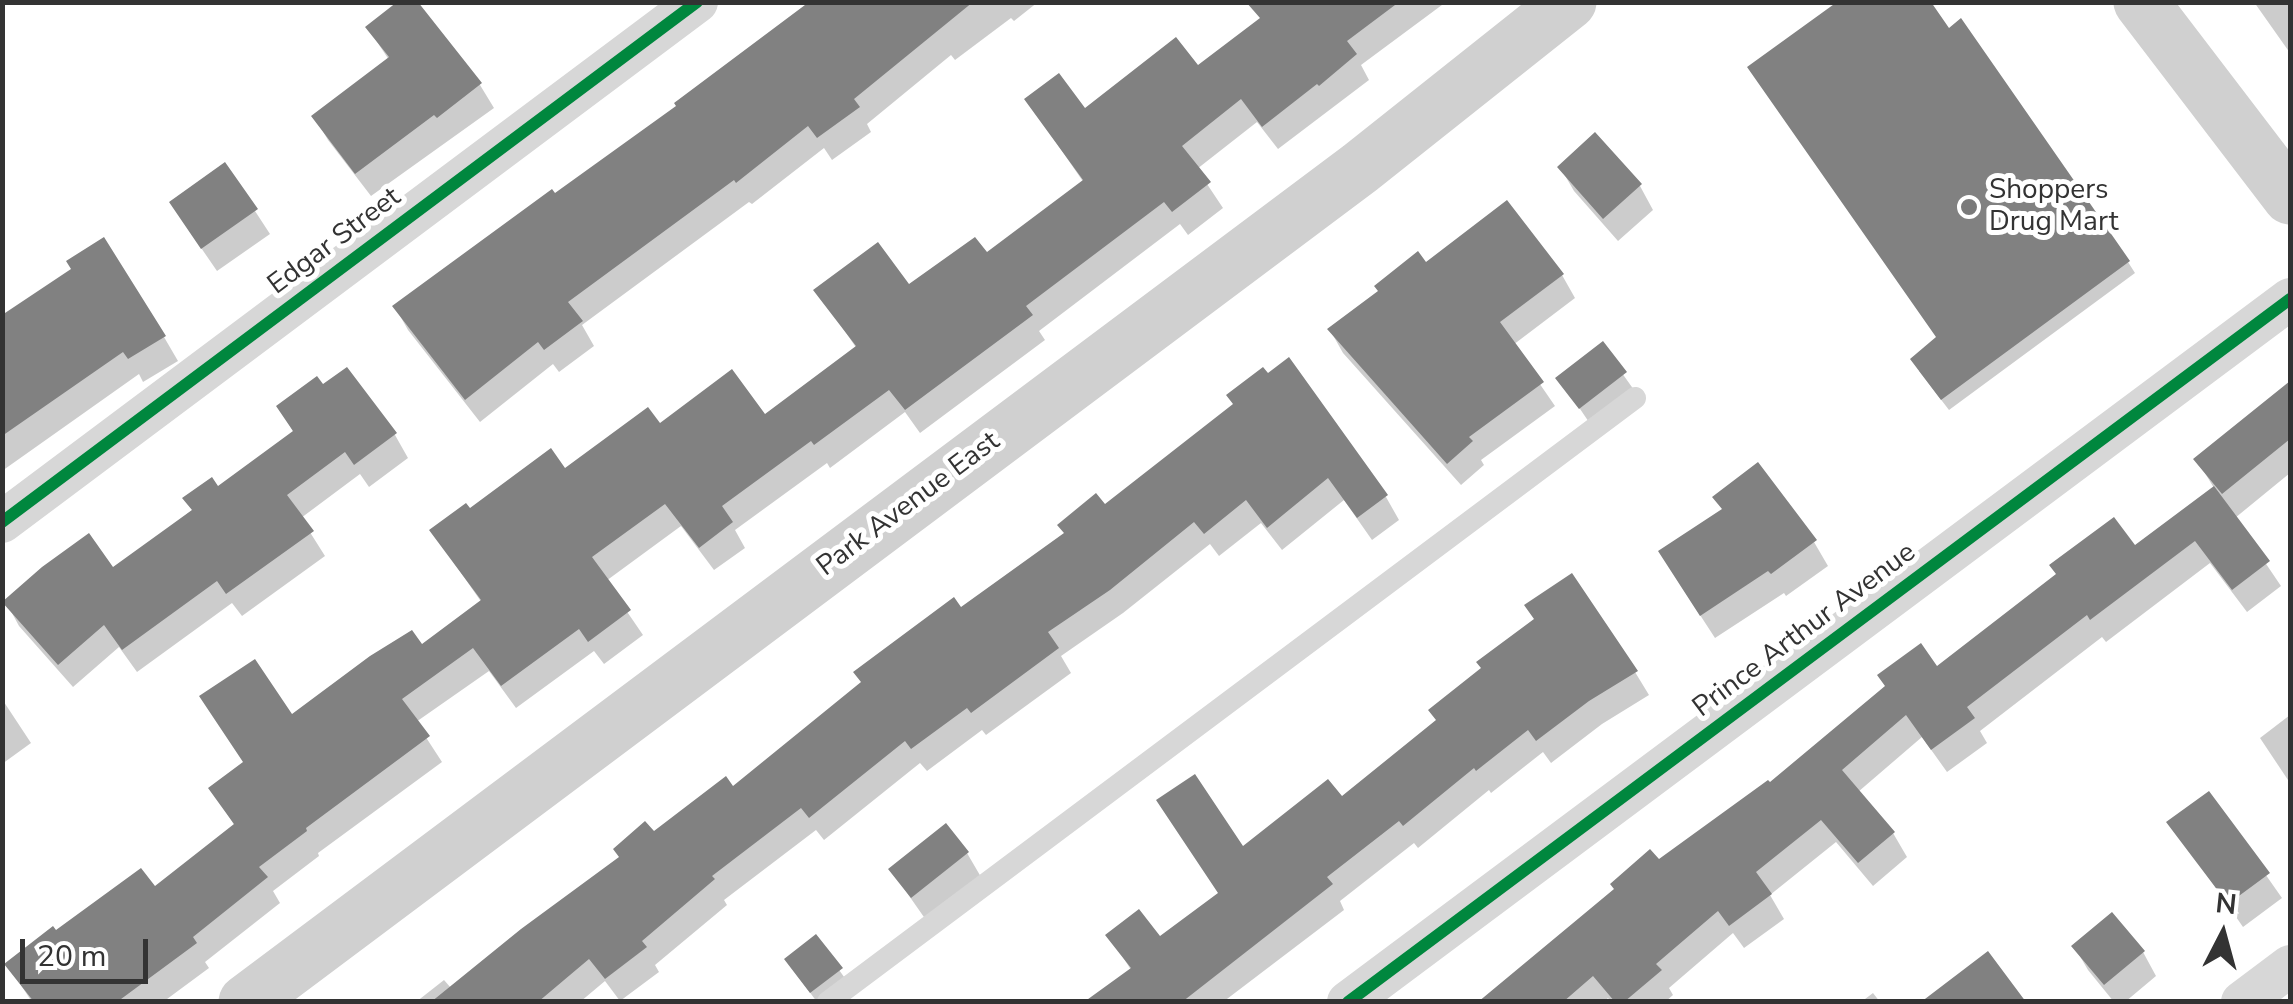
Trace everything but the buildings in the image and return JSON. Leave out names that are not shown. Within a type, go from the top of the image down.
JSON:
[{"type":"main road","name":"Park Avenue East","points":[[246,1002],[1328,192],[1569,2]]},
{"type":"main road","points":[[2140,2],[2290,198]]},
{"type":"street","name":"Edgar Street","points":[[2,522],[697,2]]},
{"type":"street","name":"Prince Arthur Avenue","points":[[1348,1002],[2290,299]]},
{"type":"street","points":[[2242,1002],[2290,966]]},
{"type":"lane","points":[[828,1002],[1635,398]]},
{"type":"cycle path","points":[[2,522],[697,2]]},
{"type":"cycle path","points":[[1348,1002],[2290,299]]},
{"type":"place","name":"Shoppers Drug Mart","points":[[1969,207]]}]
